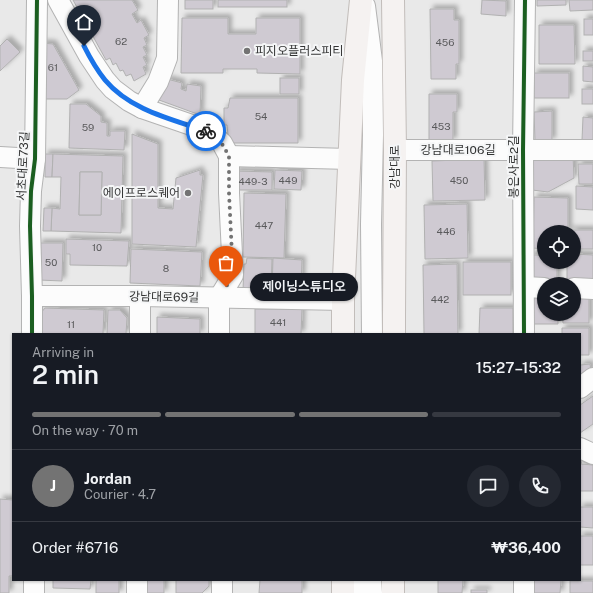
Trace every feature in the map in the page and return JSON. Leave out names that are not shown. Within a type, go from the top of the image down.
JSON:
[{"type":"main road","points":[[343,333],[343,300],[353,80],[361,0]]},
{"type":"main road","name":"강남대로","points":[[393,0],[395,150],[393,328]]},
{"type":"main road","points":[[343,581],[343,593]]},
{"type":"main road","points":[[393,581],[393,593]]},
{"type":"street","name":"서초대로73길","points":[[32,333],[30,226],[31,191],[35,159],[37,0]]},
{"type":"street","points":[[58,0],[89,56],[105,80],[129,101],[142,108],[209,131],[222,144],[229,156],[229,193],[233,275],[219,298],[219,333]]},
{"type":"street","points":[[142,108],[158,82],[167,58],[168,0]]},
{"type":"street","points":[[364,0],[372,61],[372,333]]},
{"type":"street","name":"봉은사로2길","points":[[524,333],[534,287],[523,150],[525,0]]},
{"type":"street","name":"강남대로106길","points":[[395,150],[593,150]]},
{"type":"street","points":[[229,156],[350,159]]},
{"type":"street","points":[[0,157],[35,159]]},
{"type":"street","points":[[581,288],[593,289]]},
{"type":"street","name":"강남대로69길","points":[[32,296],[140,296],[343,300]]},
{"type":"street","points":[[140,296],[140,333]]},
{"type":"street","points":[[581,387],[593,378]]},
{"type":"street","points":[[581,448],[593,454]]},
{"type":"street","points":[[34,581],[34,593]]},
{"type":"street","points":[[137,593],[138,581]]},
{"type":"street","points":[[222,581],[222,593]]},
{"type":"street","points":[[356,593],[357,581]]},
{"type":"street","points":[[372,581],[372,593]]},
{"type":"street","points":[[524,581],[524,593]]},
{"type":"building","points":[[73,0],[132,0],[138,10],[132,14],[137,23],[141,20],[149,35],[144,38],[147,45],[143,47],[147,55],[143,57],[147,65],[143,67],[146,74],[134,81],[131,74],[126,76],[123,70],[120,71],[116,63],[113,65],[110,58],[106,60]]},
{"type":"building","points":[[185,0],[213,0],[213,9],[185,9]]},
{"type":"building","points":[[218,0],[287,0],[287,7],[218,7]]},
{"type":"building","points":[[482,0],[506,1],[506,16],[481,14]]},
{"type":"building","points":[[537,0],[566,0],[566,5],[537,6]]},
{"type":"building","points":[[569,0],[593,0],[593,10],[570,11]]},
{"type":"building","points":[[430,9],[454,9],[454,20],[459,20],[459,64],[456,64],[456,79],[431,79]]},
{"type":"building","points":[[182,18],[228,18],[228,34],[256,34],[256,18],[300,18],[300,74],[257,73],[257,69],[223,69],[223,73],[181,73]]},
{"type":"building","points":[[584,19],[593,19],[593,35],[584,35]]},
{"type":"building","points":[[539,25],[574,25],[575,64],[539,64]]},
{"type":"building","points":[[7,39],[20,52],[0,71],[0,46]]},
{"type":"building","points":[[42,43],[53,44],[79,90],[67,99],[39,99]]},
{"type":"building","points":[[583,51],[593,51],[593,61],[583,61]]},
{"type":"building","points":[[583,66],[593,67],[593,82],[583,81]]},
{"type":"building","points":[[534,73],[569,73],[569,98],[534,98]]},
{"type":"building","points":[[280,78],[299,78],[299,94],[280,94]]},
{"type":"building","points":[[167,79],[182,83],[181,89],[186,91],[187,84],[201,86],[200,115],[159,100]]},
{"type":"building","points":[[582,89],[593,89],[593,104],[582,104]]},
{"type":"building","points":[[429,94],[457,94],[457,112],[453,112],[453,141],[429,140]]},
{"type":"building","points":[[230,98],[298,98],[298,143],[232,143],[228,135],[227,125],[224,125],[224,108],[228,108]]},
{"type":"building","points":[[70,104],[86,104],[101,116],[101,122],[107,123],[107,136],[110,136],[110,131],[125,131],[124,150],[69,148]]},
{"type":"building","points":[[552,111],[552,141],[535,141],[534,112]]},
{"type":"building","points":[[583,117],[593,118],[593,140],[582,140]]},
{"type":"building","name":"에이프로스퀘어","points":[[132,134],[158,144],[158,208],[173,209],[176,178],[200,170],[200,175],[203,175],[196,247],[132,244]]},
{"type":"building","points":[[45,154],[53,154],[52,177],[45,177]]},
{"type":"building","points":[[53,154],[123,156],[121,233],[51,231],[52,208],[60,209],[61,177],[52,177]],"holes":[[[80,172],[102,172],[101,215],[79,215]]]},
{"type":"building","points":[[538,155],[573,155],[574,178],[548,192],[532,190],[533,161]]},
{"type":"building","points":[[484,159],[485,200],[433,201],[432,161]]},
{"type":"building","points":[[578,164],[593,164],[593,184],[579,184]]},
{"type":"building","points":[[275,170],[302,171],[301,190],[274,189]]},
{"type":"building","points":[[235,171],[272,172],[272,190],[235,190]]},
{"type":"building","points":[[80,172],[102,172],[101,215],[79,215]]},
{"type":"building","points":[[576,186],[593,187],[593,210],[576,209]]},
{"type":"building","points":[[244,193],[286,194],[284,258],[243,257]]},
{"type":"building","points":[[534,197],[568,198],[568,225],[537,225],[537,248],[533,248]]},
{"type":"building","points":[[467,204],[468,258],[425,259],[424,205]]},
{"type":"building","points":[[44,208],[52,208],[51,231],[43,231]]},
{"type":"building","points":[[581,230],[593,230],[593,249],[581,249]]},
{"type":"building","points":[[66,239],[129,241],[127,266],[70,265],[70,254],[66,254]]},
{"type":"building","points":[[39,243],[63,243],[62,281],[39,280]]},
{"type":"building","points":[[131,249],[202,252],[200,286],[130,283]]},
{"type":"building","points":[[581,254],[593,255],[593,283],[581,283],[581,277],[567,277],[567,269],[581,269]]},
{"type":"building","points":[[530,255],[537,255],[537,269],[557,269],[557,277],[537,277],[537,282],[531,282]]},
{"type":"building","points":[[247,258],[272,259],[271,291],[243,290],[244,264],[246,264]]},
{"type":"building","points":[[273,258],[302,260],[301,291],[272,290]]},
{"type":"building","points":[[463,262],[511,262],[511,295],[463,295]]},
{"type":"building","points":[[457,264],[458,333],[424,333],[423,265]]},
{"type":"building","points":[[581,295],[589,295],[589,323],[563,323],[563,321],[581,321]]},
{"type":"building","points":[[531,297],[537,297],[537,321],[558,321],[558,324],[531,324]]},
{"type":"building","points":[[45,308],[104,310],[103,333],[39,333],[40,314]]},
{"type":"building","points":[[480,308],[513,308],[513,333],[479,333]]},
{"type":"building","points":[[255,309],[302,309],[301,333],[255,333]]},
{"type":"building","points":[[108,310],[120,310],[127,318],[126,333],[107,333]]},
{"type":"building","points":[[157,317],[200,319],[200,333],[157,333]]},
{"type":"building","points":[[562,328],[589,328],[589,355],[581,355],[581,333],[562,333]]},
{"type":"building","points":[[590,364],[591,371],[581,376],[581,365]]},
{"type":"building","points":[[593,396],[593,424],[581,432],[581,404]]},
{"type":"building","points":[[581,464],[593,465],[593,491],[581,491]]},
{"type":"building","points":[[0,499],[12,500],[12,576],[9,576],[9,593],[0,593]]},
{"type":"building","points":[[581,507],[593,507],[593,528],[581,527]]},
{"type":"building","points":[[581,536],[593,536],[593,565],[581,565]]},
{"type":"building","points":[[53,581],[91,581],[90,589],[53,588]]},
{"type":"building","points":[[96,581],[119,581],[119,593],[96,593]]},
{"type":"building","points":[[141,581],[164,581],[164,593],[142,593]]},
{"type":"building","points":[[176,581],[209,581],[209,586],[202,593],[176,593]]},
{"type":"building","points":[[260,581],[302,581],[302,593],[259,593]]},
{"type":"building","points":[[438,581],[463,581],[462,593],[438,593]]},
{"type":"building","points":[[529,581],[561,581],[560,593],[530,593]]},
{"type":"building","points":[[570,581],[593,581],[593,593],[570,593]]},
{"type":"building","points":[[471,590],[487,590],[487,593],[471,593]]},
{"type":"cycle path","points":[[32,333],[30,226],[31,191],[35,159],[37,0]]},
{"type":"cycle path","points":[[524,333],[523,150],[525,0]]},
{"type":"way so far","points":[[206,131],[209,131],[222,144],[229,156],[229,193],[233,275],[226,287]]},
{"type":"place","name":"피지오플러스피티","points":[[247,51]]},
{"type":"place","name":"에이프로스퀘어","points":[[188,193]]},
{"type":"place","name":"제이닝스튜디오","points":[[226,287]]},
{"type":"route","points":[[84,46],[105,80],[113,89],[129,101],[142,108],[206,131]]}]
